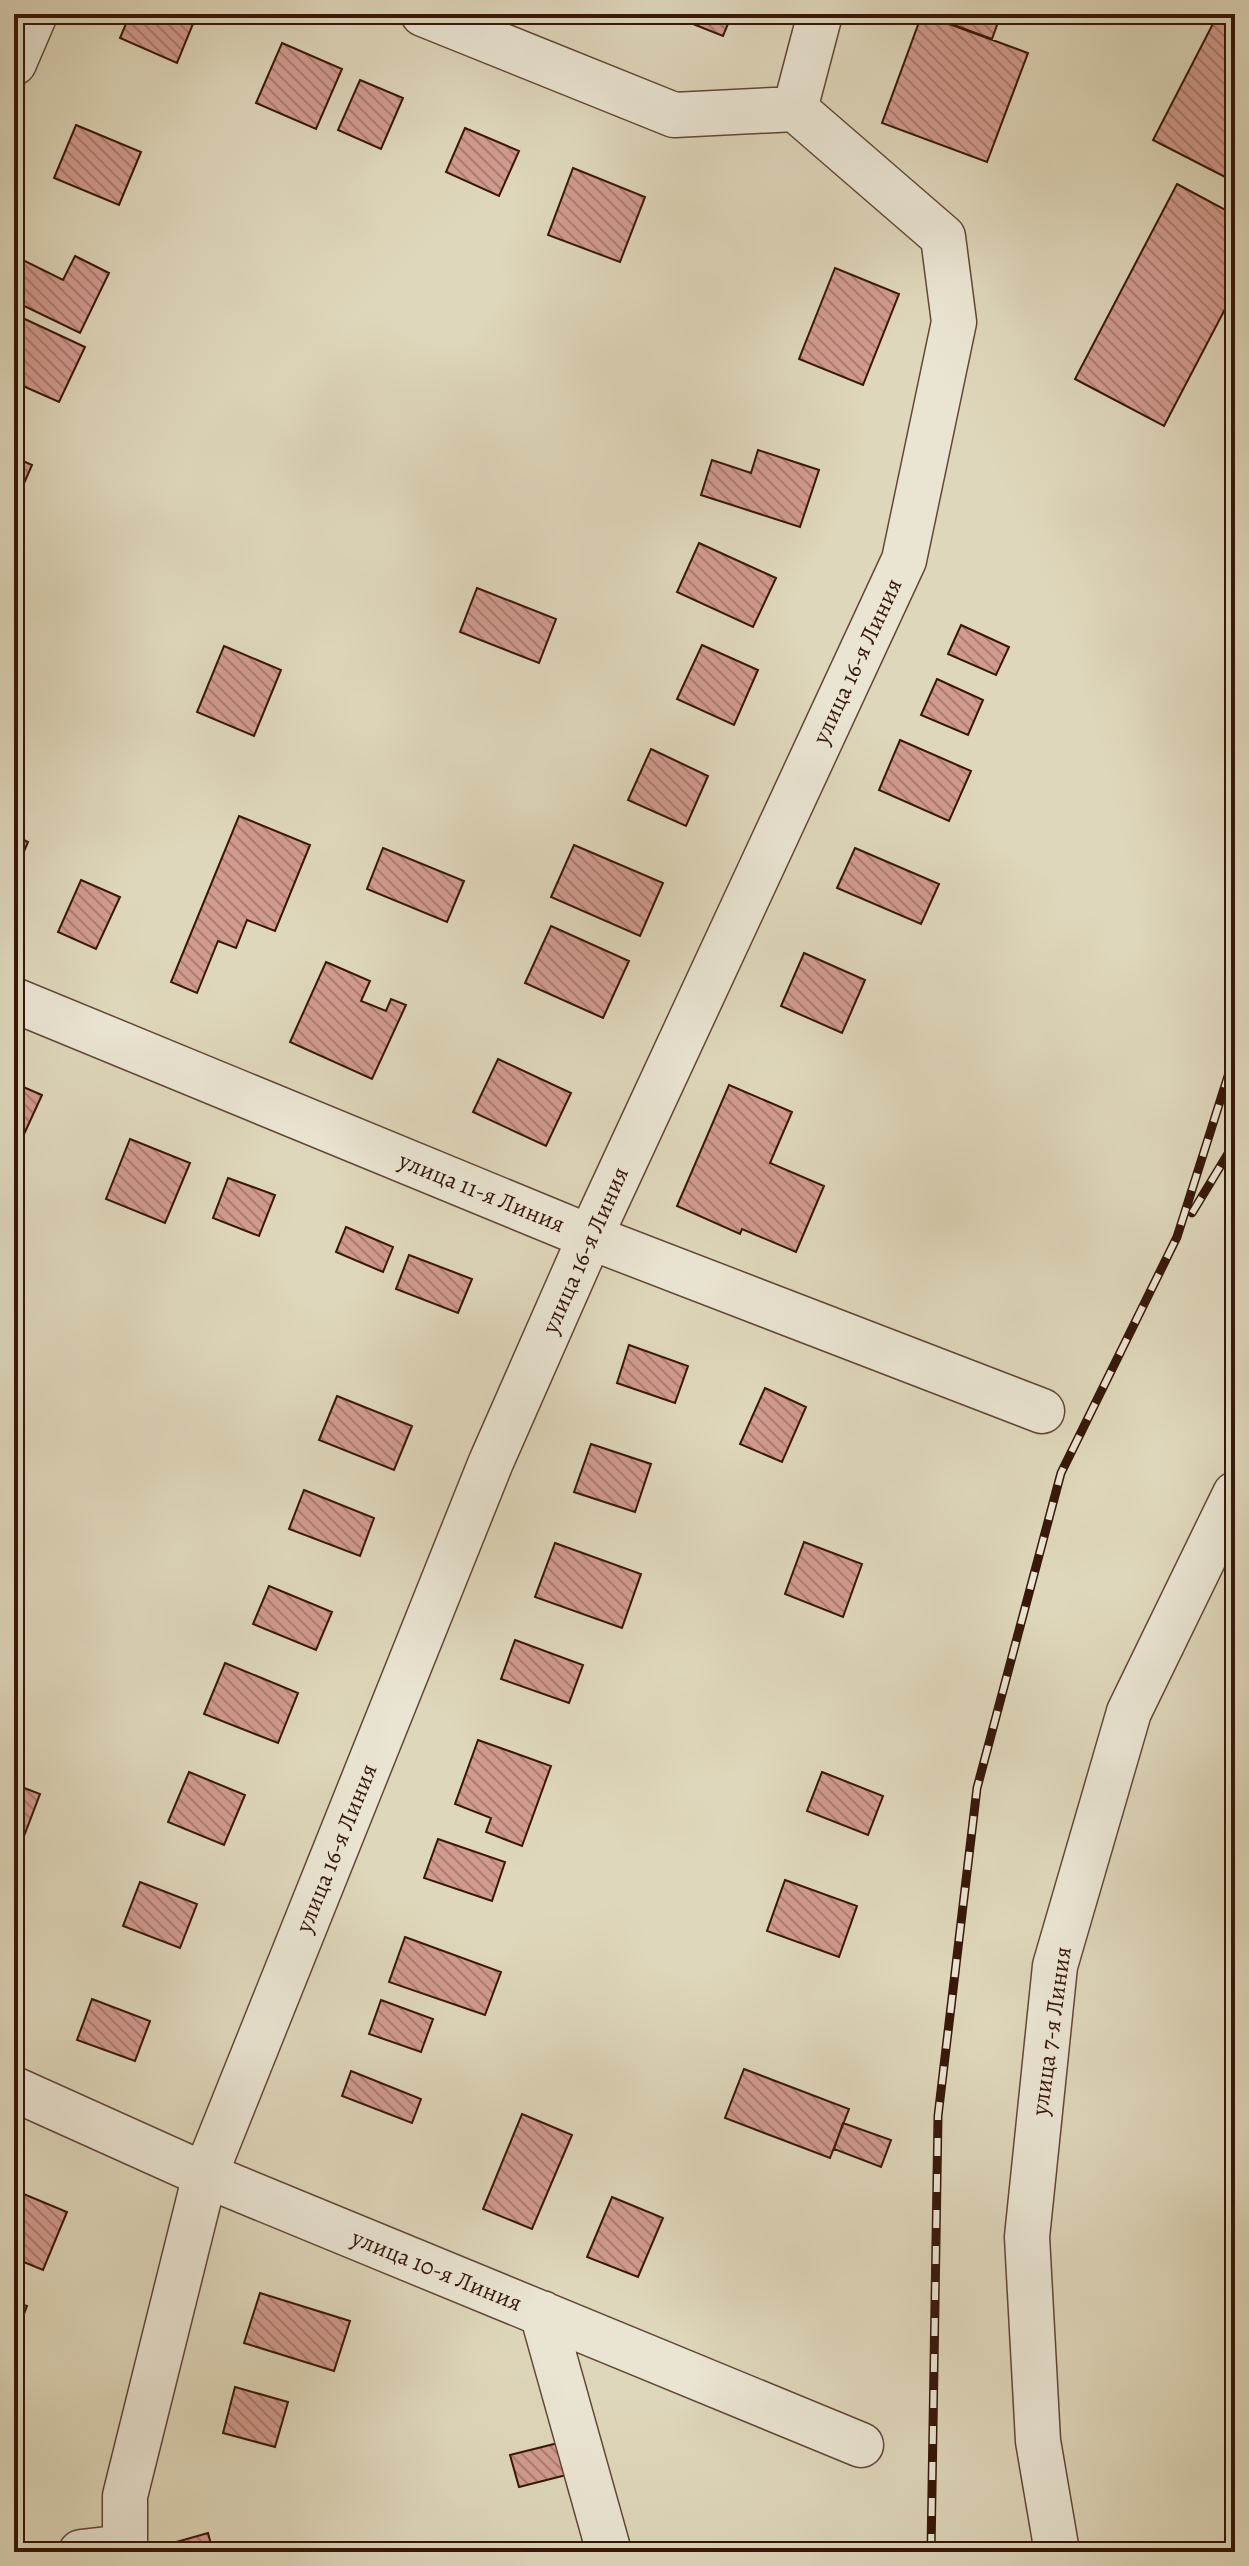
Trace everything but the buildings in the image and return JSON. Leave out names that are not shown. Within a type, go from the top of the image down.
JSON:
[{"type":"street","points":[[14,63],[35,14]]},
{"type":"street","points":[[423,14],[674,115],[795,109],[820,14]]},
{"type":"street","name":"улица 16-я Линия","points":[[125,2550],[125,2496],[205,2175],[491,1462],[590,1237],[904,560],[954,322],[943,237],[795,109]]},
{"type":"street","name":"улица 11-я Линия","points":[[14,1000],[590,1237],[1042,1411]]},
{"type":"street","name":"улица 7-я Линия","points":[[1057,2552],[1038,2441],[1027,2237],[1055,1966],[1129,1712],[1229,1520]]},
{"type":"street","name":"улица 10-я Линия","points":[[14,2089],[205,2175],[861,2445]]},
{"type":"street","points":[[542,2313],[609,2552]]},
{"type":"street","points":[[81,2552],[125,2550]]},
{"type":"railway","points":[[931,2552],[938,2116],[977,1788],[1061,1473],[1177,1237],[1235,1054]]},
{"type":"railway","points":[[1192,1213],[1235,1142]]}]
